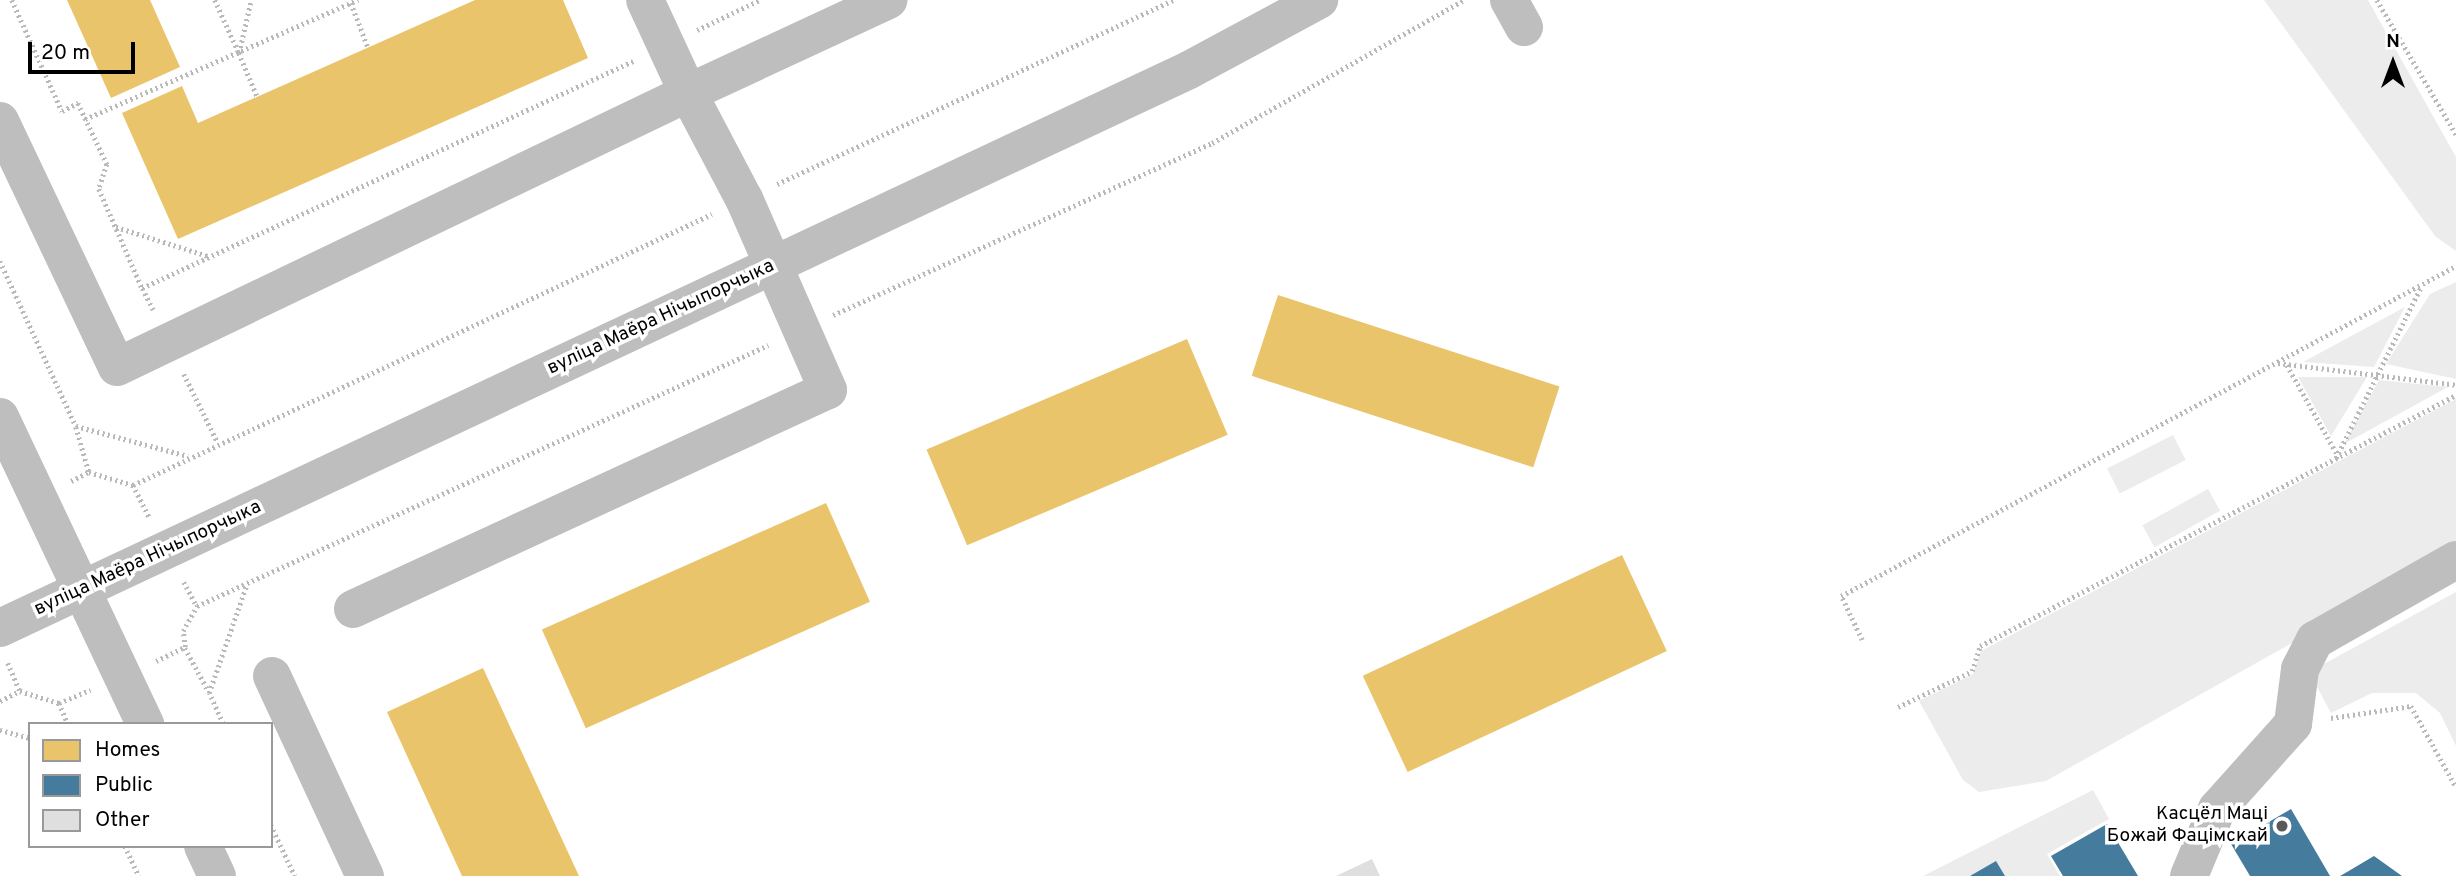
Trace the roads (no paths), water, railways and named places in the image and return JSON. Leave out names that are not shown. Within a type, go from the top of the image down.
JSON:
[{"type":"street","points":[[353,609],[828,390],[744,199],[688,93],[645,0]]},
{"type":"street","points":[[0,121],[117,367],[888,0]]},
{"type":"street","name":"вуліца Маёра Нічыпорчыка","points":[[3,642],[79,592],[1189,69],[1319,0]]},
{"type":"street","points":[[0,417],[79,592],[144,722]]},
{"type":"street","points":[[2189,876],[2217,809],[2293,724],[2301,669],[2315,640],[2456,560]]},
{"type":"street","points":[[272,677],[365,876]]},
{"type":"street","points":[[204,848],[217,876]]},
{"type":"place","name":"Касцёл Маці Божай Фацімскай","points":[[2282,826]]}]
